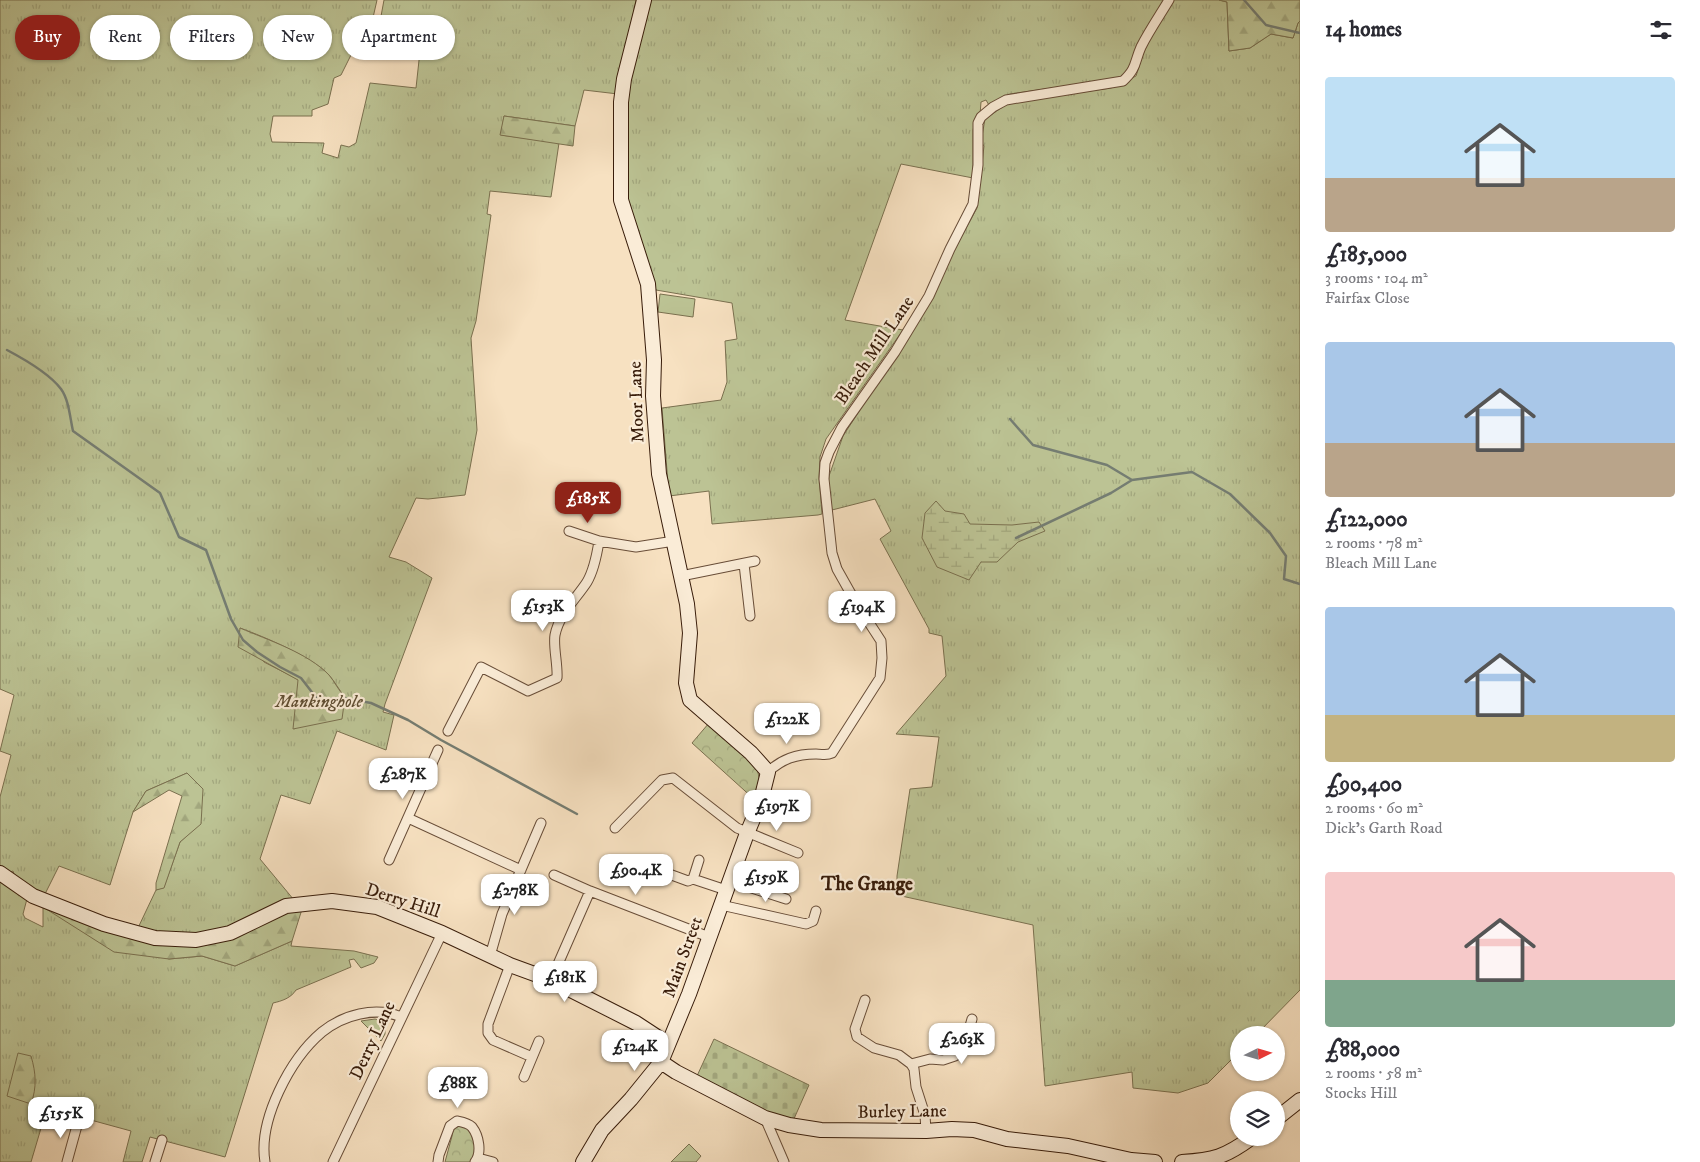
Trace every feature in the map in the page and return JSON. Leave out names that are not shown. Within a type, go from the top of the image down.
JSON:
[{"type":"street","name":"Moor Lane","points":[[644,0],[622,94],[621,200],[648,284],[654,360],[653,396],[659,474],[682,576],[690,633],[686,683],[690,700],[760,762],[768,772]]},
{"type":"street","name":"Bleach Mill Lane","points":[[768,772],[778,763],[791,756],[807,754],[826,755],[832,753],[880,678],[881,641],[855,602],[837,569],[832,553],[824,479],[825,463],[828,452],[842,427],[895,352],[929,296],[973,204],[978,165],[977,130],[981,117],[993,107],[1006,100],[1123,81],[1136,66],[1141,48],[1170,0]]},
{"type":"street","points":[[569,531],[600,541],[636,547],[674,541]]},
{"type":"street","points":[[448,731],[481,667],[528,690],[557,678],[558,667],[554,636],[560,621],[588,580],[600,541]]},
{"type":"street","points":[[682,576],[755,561]]},
{"type":"street","points":[[744,564],[750,616]]},
{"type":"street","points":[[389,860],[438,750]]},
{"type":"street","name":"Main Street","points":[[583,1162],[602,1130],[631,1099],[661,1062],[761,800],[768,772]]},
{"type":"street","points":[[615,828],[632,808],[662,780],[673,778],[737,828],[798,853]]},
{"type":"street","points":[[408,818],[521,870]]},
{"type":"street","points":[[490,956],[502,914],[541,823]]},
{"type":"street","points":[[693,879],[699,860]]},
{"type":"street","name":"Derry Hill","points":[[0,874],[33,896],[104,924],[154,938],[196,940],[230,933],[286,906],[332,901],[376,907],[442,933],[510,965],[550,980],[636,1023],[668,1044]]},
{"type":"street","points":[[669,874],[688,881],[693,879],[728,885],[786,899]]},
{"type":"street","points":[[554,875],[709,937]]},
{"type":"street","points":[[550,980],[590,891]]},
{"type":"street","points":[[721,905],[806,924],[813,921],[816,911]]},
{"type":"street","name":"Derry Lane","points":[[333,1162],[442,933]]},
{"type":"street","points":[[510,965],[488,1024],[488,1033],[493,1040],[532,1057]]},
{"type":"street","points":[[865,1000],[856,1029],[857,1037],[874,1048],[899,1055],[911,1064],[914,1069],[916,1087],[925,1115],[926,1131]]},
{"type":"street","points":[[266,1162],[264,1142],[266,1125],[272,1108],[290,1072],[311,1044],[323,1032],[352,1016],[383,1011],[401,1016]]},
{"type":"street","points":[[911,1064],[930,1059],[943,1060],[955,1056],[960,1049],[972,1019]]},
{"type":"street","points":[[524,1077],[539,1041]]},
{"type":"street","name":"Burley Lane","points":[[661,1062],[676,1072],[765,1118],[789,1125],[821,1130],[974,1130],[1007,1139],[1068,1146],[1131,1160],[1155,1162]]},
{"type":"street","points":[[1285,1112],[1300,1100]]},
{"type":"street","points":[[765,1118],[784,1162]]},
{"type":"street","points":[[438,1162],[439,1154],[450,1126],[457,1121],[464,1122],[472,1127],[478,1142],[477,1160],[493,1162]]},
{"type":"street","points":[[66,1162],[78,1122]]},
{"type":"street","points":[[155,1162],[162,1140]]},
{"type":"street","points":[[1182,1162],[1232,1156],[1243,1146]]},
{"type":"green space","points":[[0,0],[377,0],[374,15],[342,15],[342,60],[348,60],[341,75],[334,78],[328,104],[312,110],[312,116],[273,116],[270,134],[272,142],[324,143],[322,153],[338,158],[341,145],[349,147],[356,143],[370,83],[416,88],[419,60],[455,60],[455,15],[381,15],[384,0],[636,0],[618,94],[584,90],[575,126],[504,116],[501,135],[559,143],[551,197],[490,191],[487,214],[491,215],[476,321],[471,338],[477,430],[465,495],[428,499],[416,498],[389,557],[406,562],[432,578],[385,704],[383,712],[394,715],[386,750],[337,731],[310,804],[281,795],[260,859],[294,900],[230,933],[198,936],[137,930],[156,890],[164,887],[180,842],[201,823],[187,773],[146,791],[133,812],[110,885],[59,866],[44,896],[15,877],[13,871],[7,873],[0,867],[0,797],[11,755],[0,751],[14,695],[0,689]],"holes":[[[240,628],[275,642],[321,668],[329,675],[345,697],[294,729],[299,680],[264,662]]]},
{"type":"green space","points":[[649,0],[1165,0],[1133,66],[1121,78],[1010,94],[996,101],[990,107],[986,100],[981,102],[980,115],[976,119],[973,130],[973,178],[901,164],[845,320],[903,330],[826,439],[820,457],[819,477],[822,514],[712,524],[709,491],[669,496],[662,408],[721,400],[727,382],[725,341],[737,339],[732,303],[656,290],[622,195],[626,96]]},
{"type":"green space","points":[[1173,0],[1219,0],[1227,2],[1229,51],[1250,48],[1271,34],[1293,38],[1300,21],[1300,990],[1265,1026],[1230,1026],[1230,1061],[1208,1083],[1178,1093],[1133,1088],[1132,1072],[1045,1086],[1033,925],[897,895],[897,876],[910,789],[932,787],[939,737],[896,734],[946,676],[942,636],[929,633],[929,629],[880,539],[891,531],[875,499],[832,510],[828,487],[829,476],[843,436],[933,298],[951,256],[977,208],[984,146],[981,142],[985,119],[1010,102],[1111,88],[1136,76],[1146,45]]},
{"type":"green space","points":[[1219,0],[1300,0],[1300,21],[1293,38],[1271,34],[1250,48],[1229,51],[1227,2]]},
{"type":"green space","points":[[504,116],[575,126],[573,146],[500,135]]},
{"type":"green space","points":[[660,294],[695,299],[693,317],[658,312]]},
{"type":"green space","points":[[936,501],[945,511],[964,514],[970,524],[1012,525],[1039,522],[1045,531],[1018,542],[997,562],[981,562],[969,580],[937,567],[922,538],[925,513]]},
{"type":"green space","name":"Mankinghole","points":[[240,628],[299,654],[329,675],[345,697],[342,719],[293,729],[298,680],[238,647]]},
{"type":"green space","points":[[709,723],[757,768],[760,782],[755,800],[692,743]]},
{"type":"green space","points":[[187,773],[203,789],[201,824],[180,842],[164,888],[156,890],[156,883],[182,796],[169,790],[133,812],[146,791]]},
{"type":"green space","points":[[0,877],[28,895],[23,914],[25,918],[43,927],[43,907],[169,959],[202,956],[235,966],[292,941],[291,946],[354,951],[378,957],[374,963],[361,968],[354,959],[349,960],[351,967],[296,990],[286,999],[273,1003],[225,1157],[150,1137],[142,1162],[123,1162],[131,1131],[47,1108],[31,1162],[0,1162]]},
{"type":"green space","points":[[303,906],[292,941],[235,966],[202,956],[169,959],[114,952],[43,907],[178,944]]},
{"type":"green space","points":[[375,1019],[385,1026],[385,1034],[381,1041],[361,1021]]},
{"type":"green space","points":[[714,1039],[809,1085],[793,1121],[772,1114],[697,1076]]},
{"type":"green space","points":[[18,1053],[31,1056],[33,1062],[35,1086],[31,1104],[7,1096]]},
{"type":"green space","points":[[460,1126],[470,1131],[474,1140],[472,1162],[445,1162],[453,1132],[455,1128]]},
{"type":"green space","points":[[689,1144],[701,1156],[696,1162],[671,1162]]},
{"type":"waterway","points":[[1244,0],[1266,25],[1300,33]]},
{"type":"waterway","points":[[7,350],[43,372],[61,389],[68,404],[73,431],[160,493],[179,537],[206,550],[231,619],[243,640],[257,652],[301,678],[318,700],[343,698],[371,703],[408,720],[577,814]]},
{"type":"waterway","points":[[1010,419],[1033,445],[1107,465],[1132,480]]},
{"type":"waterway","points":[[1016,538],[1111,493],[1132,480],[1192,472],[1230,494],[1270,533],[1286,556],[1284,579],[1300,584]]},
{"type":"district","name":"The Grange","points":[[867,883]]}]
